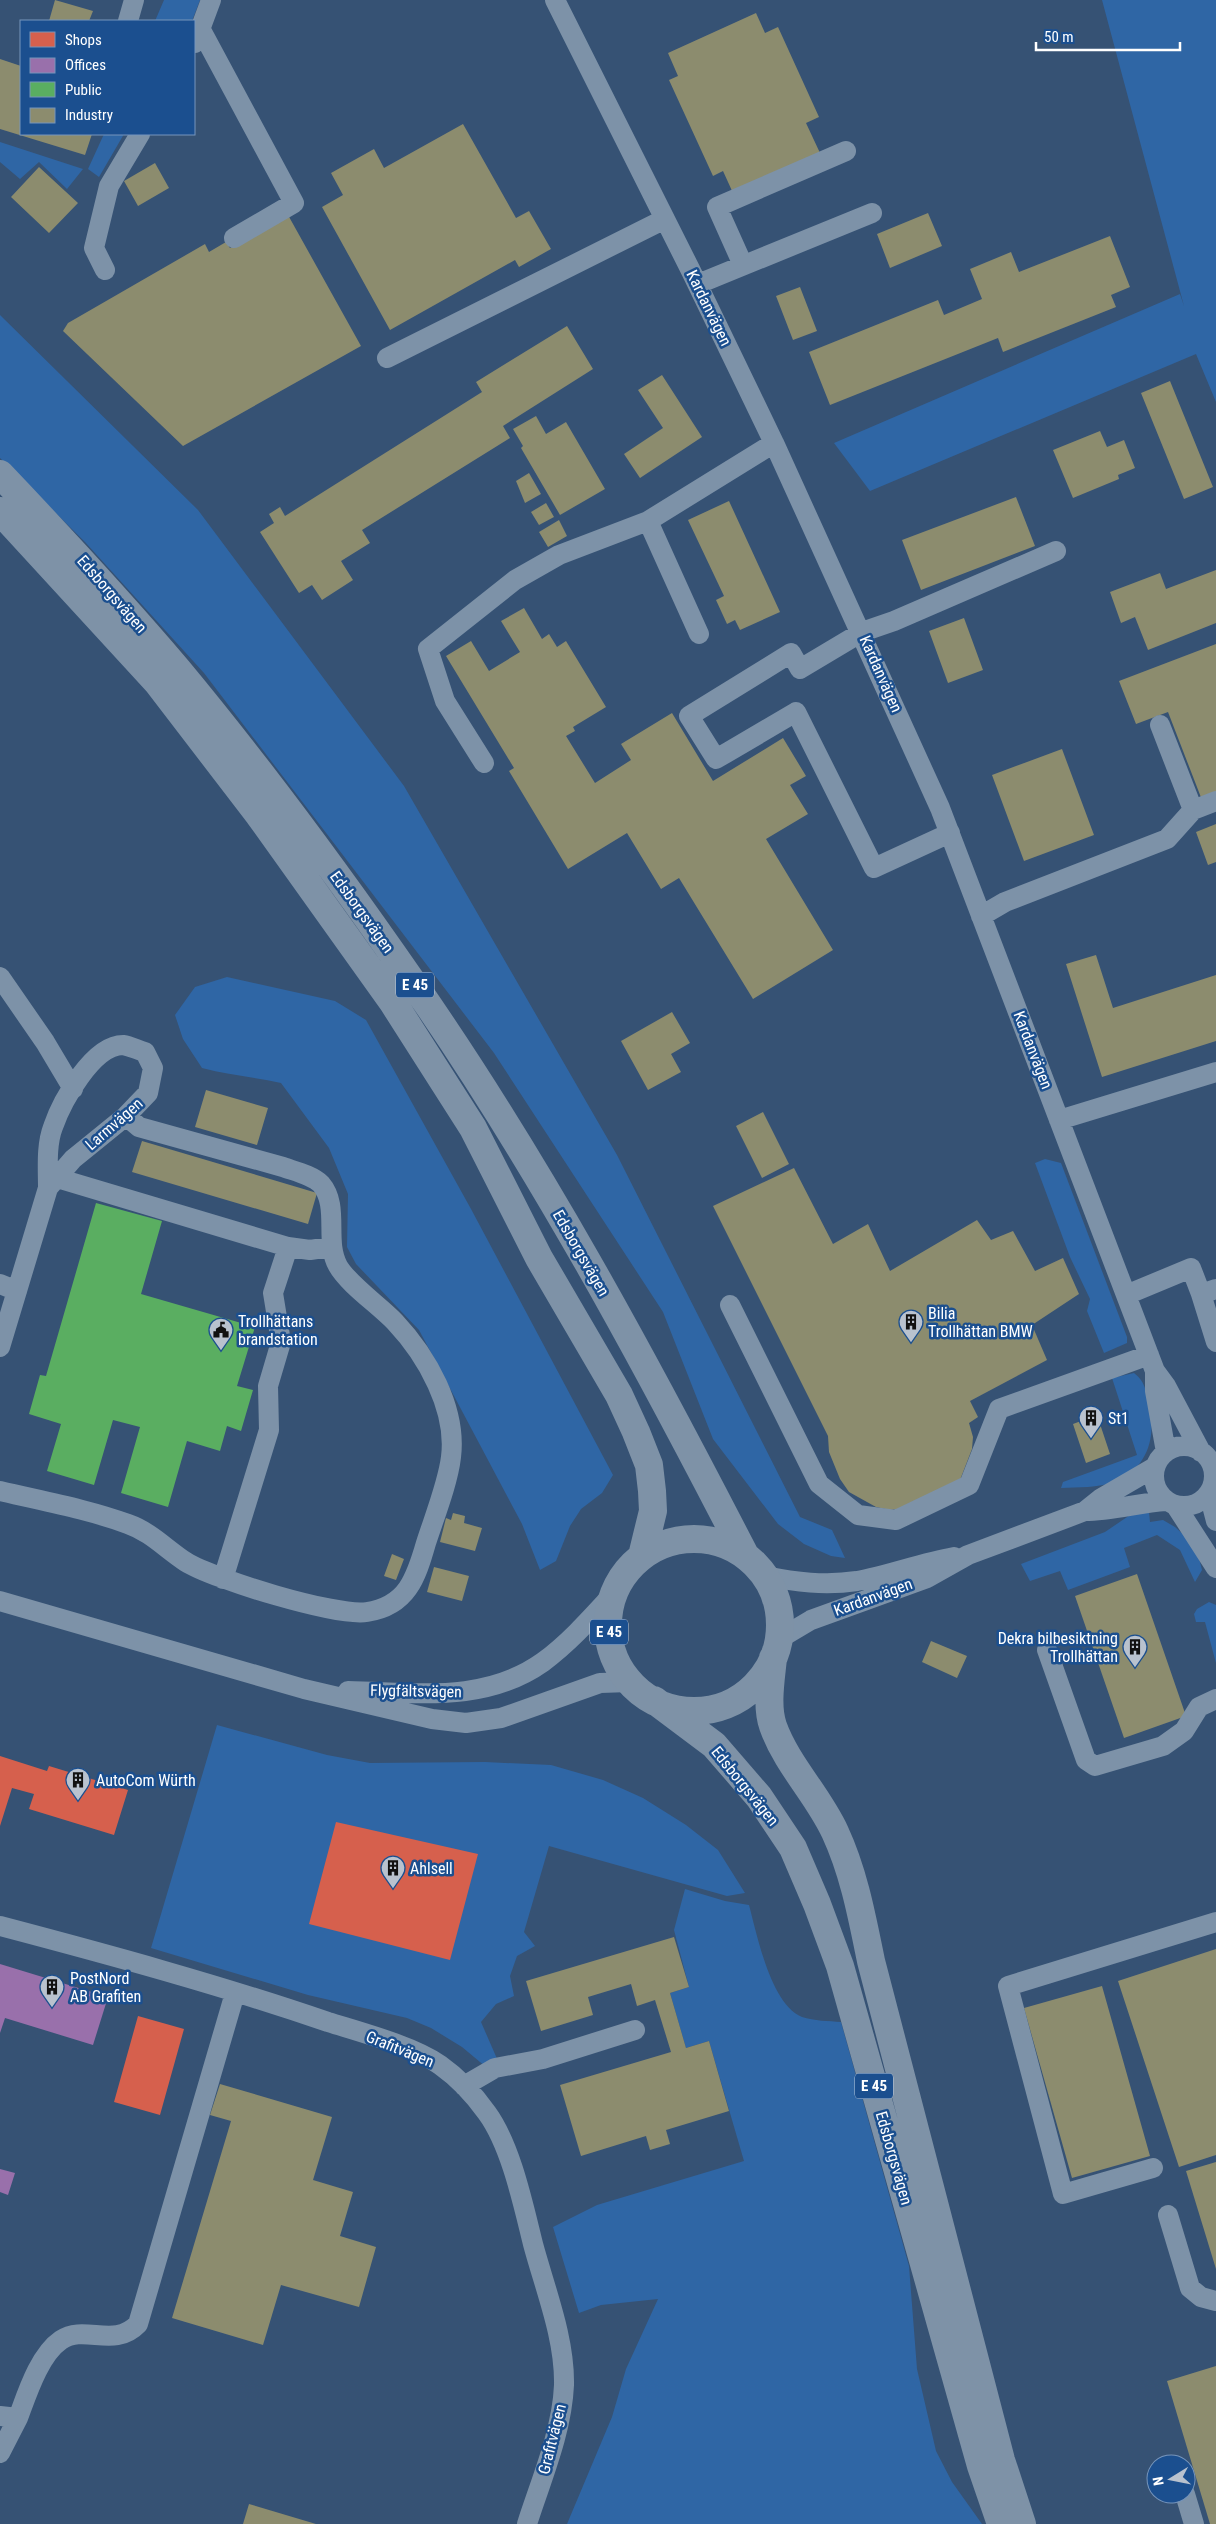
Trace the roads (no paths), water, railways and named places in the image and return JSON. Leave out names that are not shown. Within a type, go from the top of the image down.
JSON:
[{"type":"highway","name":"Edsborgsvägen","points":[[0,474],[82,559],[179,672],[280,800],[414,984],[498,1113],[569,1231],[667,1404],[744,1555]]},
{"type":"highway","name":"Edsborgsvägen","points":[[0,511],[157,682],[259,815],[392,1001],[473,1128],[539,1258],[618,1395],[636,1432],[649,1465],[653,1511],[642,1556]]},
{"type":"highway","name":"E 45","points":[[693,1539],[715,1541],[744,1555],[765,1576],[778,1606],[776,1648],[758,1682],[736,1700],[723,1706],[695,1711],[681,1710],[654,1700],[630,1682],[621,1669],[610,1640],[610,1608],[614,1594],[631,1567],[642,1556],[672,1542],[693,1539]]},
{"type":"highway","name":"Edsborgsvägen","points":[[776,1648],[770,1694],[772,1725],[791,1762],[835,1831],[854,1881],[871,1961],[1001,2460],[1022,2524]]},
{"type":"highway","name":"Edsborgsvägen","points":[[654,1700],[714,1745],[759,1797],[793,1848],[817,1904],[840,1966],[981,2466],[1001,2524]]},
{"type":"street","points":[[128,20],[134,0]]},
{"type":"street","points":[[211,0],[197,37],[294,203],[234,238]]},
{"type":"street","name":"Kardanvägen","points":[[555,0],[698,284],[862,632],[950,833],[1152,1363],[1210,1461]]},
{"type":"street","points":[[106,270],[94,248],[108,186],[139,135]]},
{"type":"street","points":[[743,265],[717,207],[846,151]]},
{"type":"street","points":[[698,284],[872,213]]},
{"type":"street","points":[[387,358],[665,219]]},
{"type":"street","points":[[484,763],[445,701],[428,649],[515,580],[559,555],[648,521],[774,443]]},
{"type":"street","points":[[648,521],[699,634]]},
{"type":"street","points":[[950,833],[874,868],[796,712],[716,759],[689,716],[790,653],[800,669],[862,632],[894,621],[1056,551]]},
{"type":"street","points":[[1160,725],[1193,810]]},
{"type":"street","points":[[982,916],[1005,902],[1167,839],[1193,810],[1216,801]]},
{"type":"street","points":[[0,977],[45,1042],[73,1089]]},
{"type":"street","name":"Larmvägen","points":[[0,1347],[8,1288],[53,1183],[73,1159],[126,1116],[148,1093],[153,1068],[145,1052],[123,1045],[104,1049],[86,1069],[52,1128],[48,1163],[53,1183]]},
{"type":"street","points":[[1059,1120],[1216,1072]]},
{"type":"street","points":[[0,1491],[127,1523],[147,1532],[187,1563],[223,1579],[341,1612],[365,1613],[388,1607],[403,1596],[418,1574],[451,1458],[451,1429],[447,1412],[433,1376],[418,1352],[396,1323],[339,1267],[330,1247],[328,1196],[320,1183],[282,1167],[139,1127],[126,1116]]},
{"type":"street","points":[[53,1183],[288,1247],[310,1250],[330,1247]]},
{"type":"street","points":[[223,1579],[269,1430],[268,1386],[281,1342],[273,1293],[288,1247]]},
{"type":"street","points":[[1126,1295],[1191,1268],[1208,1291],[1216,1342]]},
{"type":"street","points":[[730,1305],[819,1484],[858,1516],[896,1520],[970,1485],[999,1409],[1152,1363]]},
{"type":"street","name":"Kardanvägen","points":[[776,1648],[811,1620],[927,1578],[968,1555],[1085,1511],[1160,1459],[1152,1363]]},
{"type":"street","points":[[1171,1503],[1193,1505],[1209,1494],[1214,1481],[1210,1461],[1184,1446],[1160,1459],[1154,1486],[1171,1503],[1216,1568]]},
{"type":"street","points":[[1209,1494],[1216,1521]]},
{"type":"street","name":"Kardanvägen","points":[[1085,1511],[1102,1511],[1138,1504],[1171,1503]]},
{"type":"street","name":"Kardanvägen","points":[[765,1576],[806,1584],[856,1581],[923,1563],[968,1555]]},
{"type":"street","name":"Flygfältsvägen","points":[[304,1689],[460,1694],[481,1690],[516,1677],[543,1662],[614,1594]]},
{"type":"street","name":"Flygfältsvägen","points":[[0,1601],[304,1689],[432,1719],[466,1722],[501,1718],[600,1683],[630,1682]]},
{"type":"street","points":[[1047,1650],[1086,1760],[1094,1766],[1163,1746],[1184,1731],[1199,1707],[1216,1699]]},
{"type":"street","points":[[1153,2168],[1063,2194],[1008,1986],[1216,1922]]},
{"type":"street","name":"Grafitvägen","points":[[0,1926],[235,1993],[393,2043],[439,2064],[464,2086],[488,2114],[504,2148],[519,2189],[559,2342],[564,2383],[561,2410],[527,2524]]},
{"type":"street","points":[[0,2453],[9,2417],[51,2350],[61,2340],[77,2334],[110,2337],[120,2335],[130,2332],[138,2324],[235,1993]]},
{"type":"street","points":[[464,2086],[495,2068],[543,2059],[635,2030]]},
{"type":"street","points":[[1168,2215],[1190,2288],[1201,2298],[1216,2301]]},
{"type":"street","points":[[1188,2504],[1194,2524]]},
{"type":"place","name":"Bilia Trollhättan BMW","points":[[911,1343]]},
{"type":"place","name":"Trollhättans brandstation","points":[[221,1351]]},
{"type":"place","name":"St1","points":[[1091,1439]]},
{"type":"place","name":"Dekra bilbesiktning Trollhättan","points":[[1135,1668]]},
{"type":"place","name":"AutoCom Würth","points":[[78,1801]]},
{"type":"place","name":"Ahlsell","points":[[393,1889]]},
{"type":"place","name":"PostNord AB Grafiten","points":[[52,2008]]}]
